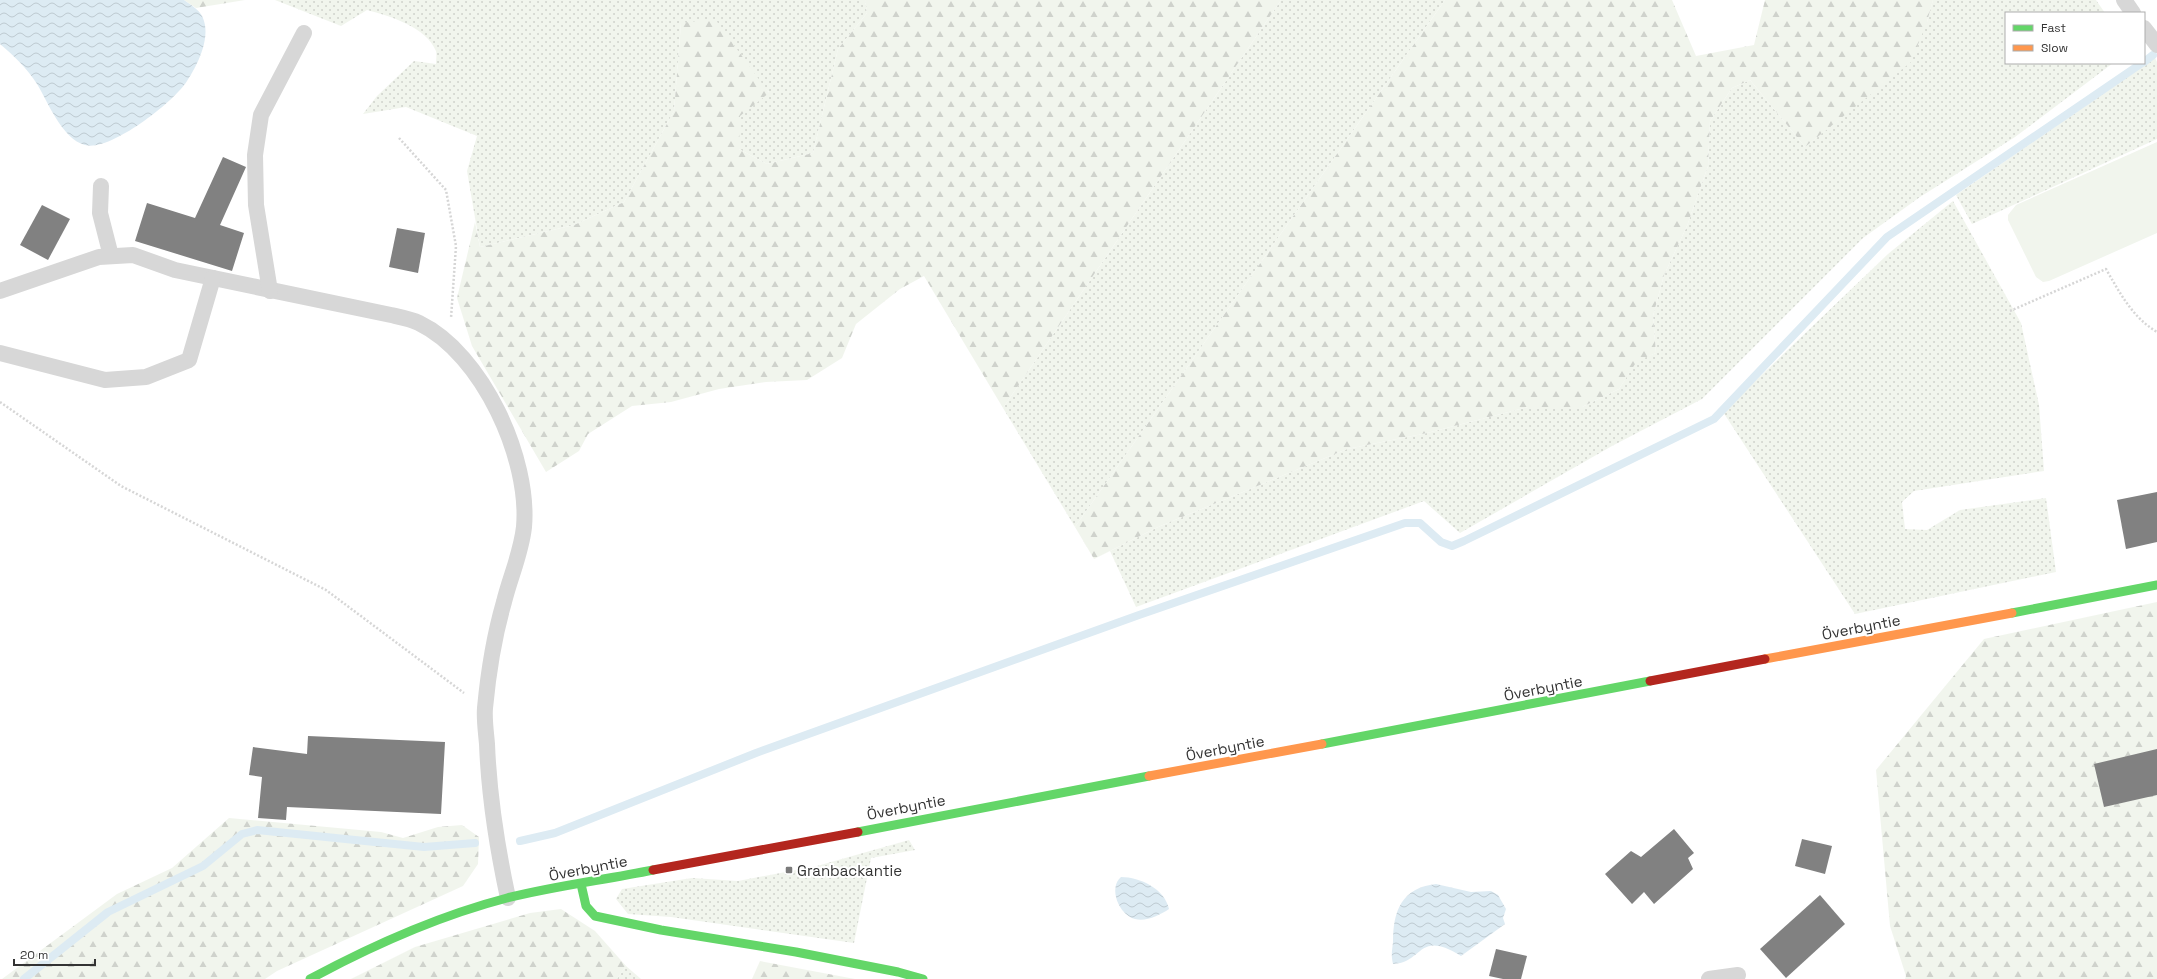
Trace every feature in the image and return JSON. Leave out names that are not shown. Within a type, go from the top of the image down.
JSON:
[{"type":"street","name":"Överbyntie","points":[[310,979],[384,942],[434,920],[508,898],[2157,585]]},
{"type":"street","points":[[580,884],[586,906],[595,916],[661,930],[796,952],[898,972],[923,979]]},
{"type":"lane","points":[[2124,0],[2132,12]]},
{"type":"lane","points":[[2145,29],[2157,45]]},
{"type":"lane","points":[[270,291],[256,205],[256,155],[261,115],[304,33]]},
{"type":"lane","points":[[101,186],[100,213],[111,256]]},
{"type":"lane","points":[[0,291],[99,256],[133,255],[175,270],[391,315],[419,324],[448,344],[476,375],[494,404],[508,433],[518,463],[524,496],[524,527],[517,564],[504,603],[485,709],[488,783],[508,898]]},
{"type":"lane","points":[[0,353],[105,380],[146,377],[189,360],[213,278]]},
{"type":"lane","points":[[1709,979],[1738,975]]},
{"type":"path","points":[[399,138],[446,190],[456,246],[448,344]]},
{"type":"path","points":[[2010,311],[2106,269],[2127,305],[2148,326],[2157,332]]},
{"type":"path","points":[[0,402],[121,486],[326,590],[485,709]]},
{"type":"green space","points":[[184,0],[245,0],[196,8]]},
{"type":"green space","points":[[275,0],[865,0],[867,13],[838,49],[813,153],[767,164],[739,149],[739,116],[769,92],[681,23],[674,111],[624,202],[574,225],[480,247],[467,171],[477,136],[406,107],[363,114],[377,96],[414,61],[436,64],[436,51],[431,43],[416,29],[396,19],[367,10],[341,26]]},
{"type":"green space","points":[[865,0],[1281,0],[1003,408],[924,276],[900,289],[856,324],[842,358],[807,380],[766,382],[719,389],[671,402],[632,406],[588,434],[579,451],[546,472],[472,346],[457,298],[475,222],[480,247],[574,225],[624,202],[674,111],[681,23],[715,19],[769,93],[740,116],[739,149],[767,164],[813,153],[838,49],[867,13]]},
{"type":"green space","points":[[1281,0],[1445,0],[1075,527],[1003,408]]},
{"type":"green space","points":[[1445,0],[1672,0],[1696,56],[1754,45],[1765,0],[1933,0],[1927,22],[1911,62],[1805,147],[1750,80],[1732,88],[1710,121],[1708,166],[1687,226],[1664,275],[1653,316],[1656,353],[1637,361],[1619,389],[1582,407],[1528,407],[1427,433],[1347,449],[1158,527],[1094,559],[1075,527]]},
{"type":"green space","points":[[1933,0],[2096,0],[2104,12],[2005,12],[2005,64],[2112,64],[2015,137],[1920,197],[1863,238],[1702,399],[1612,446],[1460,533],[1424,501],[1136,607],[1110,551],[1158,527],[1347,449],[1427,433],[1528,407],[1582,407],[1619,389],[1637,360],[1656,353],[1653,316],[1664,275],[1687,226],[1708,166],[1710,121],[1732,88],[1750,80],[1805,147],[1854,107],[1927,22]]},
{"type":"green space","points":[[2155,58],[2157,62],[2157,139],[1972,224],[1956,195]]},
{"type":"green space","points":[[2157,142],[2157,233],[2049,281],[2043,282],[2036,277],[2008,220],[2008,215],[2016,205]]},
{"type":"green space","points":[[1953,201],[2021,323],[2039,405],[2044,471],[1914,491],[1902,502],[1905,529],[1927,530],[1960,510],[2046,498],[2056,572],[1855,614],[1723,412],[1888,254]]},
{"type":"green space","points":[[2157,602],[2157,979],[1905,979],[1906,976],[1890,926],[1876,770],[1984,639]]},
{"type":"green space","points":[[229,818],[381,832],[403,838],[438,827],[462,825],[479,837],[478,864],[463,886],[277,971],[265,979],[2,979],[117,894],[172,868]]},
{"type":"green space","points":[[909,840],[915,850],[871,858],[854,943],[671,917],[628,914],[616,899],[622,889],[692,878],[738,881],[817,866]]},
{"type":"green space","points":[[561,909],[595,931],[626,966],[617,979],[351,979],[415,947],[530,913]]},
{"type":"green space","points":[[760,961],[855,979],[752,979]]},
{"type":"green space","points":[[626,966],[641,979],[617,979]]},
{"type":"water","points":[[0,0],[184,0],[196,9],[203,17],[205,28],[204,44],[195,68],[180,90],[169,101],[140,124],[110,141],[96,145],[85,145],[69,135],[63,128],[56,119],[33,78],[20,62],[0,44]]},
{"type":"water","points":[[1121,877],[1136,879],[1157,890],[1167,902],[1169,909],[1157,916],[1144,920],[1135,919],[1129,916],[1120,907],[1115,894],[1117,882]]},
{"type":"water","points":[[1436,884],[1471,892],[1491,891],[1498,895],[1506,909],[1503,918],[1505,924],[1461,956],[1447,949],[1436,946],[1428,946],[1411,959],[1393,964],[1393,930],[1402,902],[1415,890],[1424,886]]},
{"type":"building","points":[[223,157],[246,167],[220,225],[244,233],[232,271],[135,241],[147,203],[195,218]]},
{"type":"building","points":[[42,205],[70,219],[48,260],[20,245]]},
{"type":"building","points":[[397,228],[425,233],[418,273],[389,267]]},
{"type":"building","points":[[2157,492],[2157,542],[2126,549],[2117,500]]},
{"type":"building","points":[[308,736],[445,742],[441,814],[287,807],[286,820],[258,818],[262,777],[249,775],[253,747],[307,754]]},
{"type":"building","points":[[2157,749],[2157,795],[2104,807],[2094,764]]},
{"type":"building","points":[[1674,829],[1694,853],[1688,858],[1693,869],[1654,904],[1644,892],[1632,904],[1605,874],[1631,851],[1641,857]]},
{"type":"building","points":[[1802,839],[1832,846],[1825,874],[1795,866]]},
{"type":"building","points":[[1820,895],[1845,924],[1786,978],[1760,949]]},
{"type":"building","points":[[1496,949],[1527,956],[1521,979],[1503,979],[1489,976]]},
{"type":"waterway","points":[[2145,61],[2153,55]]},
{"type":"waterway","points":[[520,841],[555,833],[756,753],[1139,615],[1405,523],[1420,523],[1441,542],[1452,546],[1464,541],[1714,419],[1887,237],[2141,64]]},
{"type":"waterway","points":[[24,979],[108,912],[203,866],[242,834],[257,830],[424,847],[475,843]]},
{"type":"traffic: fast","points":[[2012,613],[2157,585]]},
{"type":"traffic: fast","points":[[1322,744],[1650,681]]},
{"type":"traffic: fast","points":[[858,832],[1149,776]]},
{"type":"traffic: fast","points":[[310,979],[406,932],[481,905],[543,890],[653,870]]},
{"type":"traffic: fast","points":[[581,884],[586,906],[595,916],[661,930],[796,952],[898,972],[923,979]]},
{"type":"traffic: slow","points":[[1765,659],[2012,613]]},
{"type":"traffic: slow","points":[[1149,776],[1322,744]]},
{"type":"traffic: jam","points":[[1650,681],[1765,659]]},
{"type":"traffic: jam","points":[[653,870],[858,832]]},
{"type":"place","name":"Granbackantie","points":[[789,870]]}]
